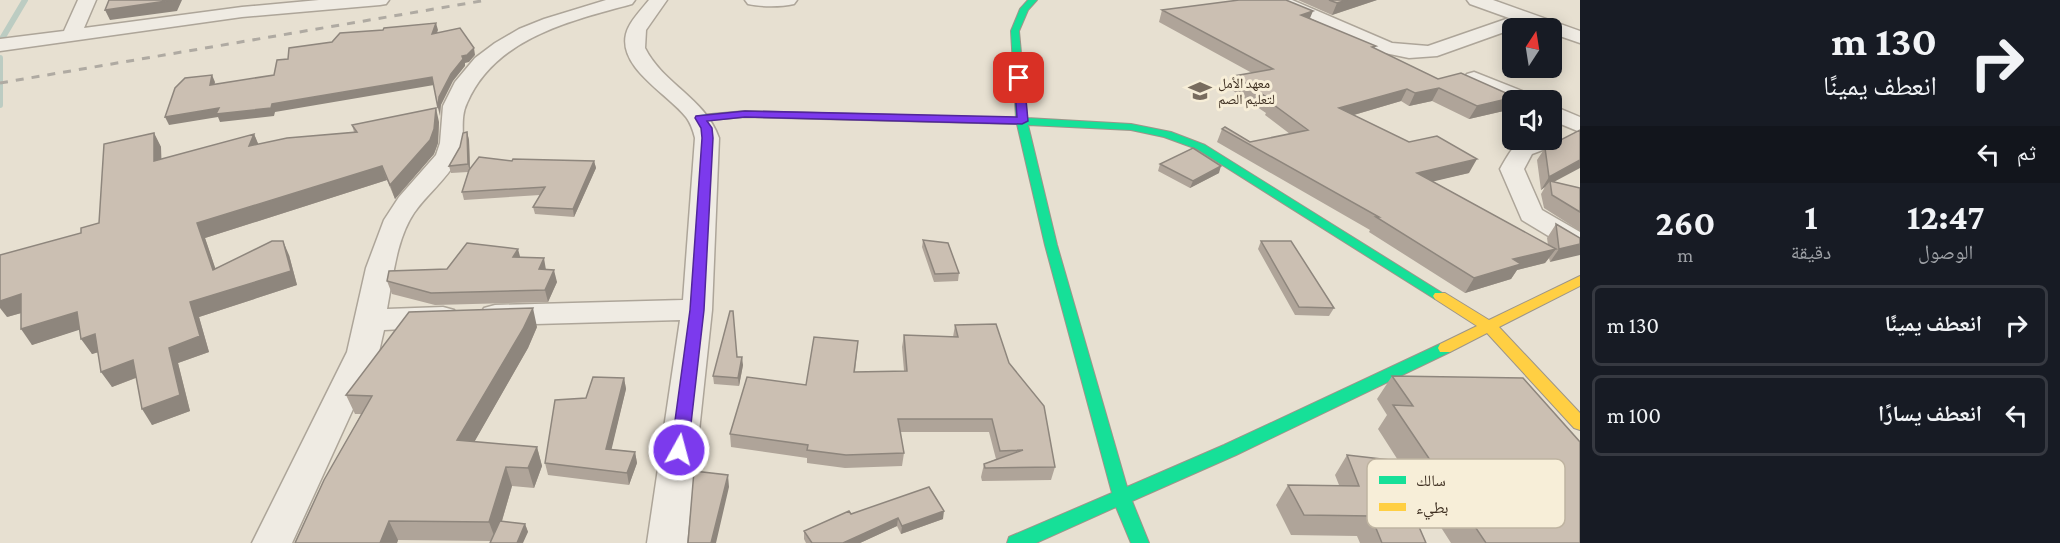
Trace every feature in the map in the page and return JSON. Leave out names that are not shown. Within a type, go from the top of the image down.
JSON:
[{"type":"street","points":[[71,35],[87,0]]},
{"type":"street","points":[[0,45],[242,6],[380,0]]},
{"type":"street","points":[[272,543],[363,352],[372,320],[380,266],[398,218],[448,157],[453,142],[453,107],[467,80],[488,56],[517,39],[550,24],[626,0]]},
{"type":"street","points":[[658,0],[641,21],[634,37],[636,54],[650,71],[700,118],[706,128],[707,138],[697,310],[667,543]]},
{"type":"street","points":[[754,0],[788,0]]},
{"type":"street","points":[[1033,0],[1024,9],[1016,31],[1022,121],[1051,245],[1122,499],[1140,543]]},
{"type":"street","points":[[1277,0],[1387,48],[1409,52],[1430,52],[1502,27]]},
{"type":"street","points":[[1476,0],[1527,18]]},
{"type":"street","points":[[1562,31],[1580,37]]},
{"type":"street","points":[[1474,78],[1502,90]]},
{"type":"street","points":[[700,118],[745,114],[1022,121],[1131,127],[1167,134],[1201,147],[1490,327],[1580,423]]},
{"type":"street","points":[[1562,117],[1580,126]]},
{"type":"street","points":[[1562,134],[1580,126]]},
{"type":"street","points":[[1522,150],[1512,169],[1531,214],[1580,243]]},
{"type":"street","points":[[1016,543],[1122,499],[1490,327],[1580,280]]},
{"type":"street","points":[[372,320],[697,310]]},
{"type":"building","points":[[109,0],[173,0],[105,10]]},
{"type":"building","points":[[1239,0],[1286,0],[1313,11],[1301,15],[1376,46],[1372,47],[1438,79],[1461,73],[1502,91],[1502,100],[1477,106],[1439,88],[1415,93],[1407,89],[1339,108],[1409,142],[1437,136],[1477,159],[1417,173],[1556,249],[1513,259],[1521,264],[1474,278],[1376,217],[1379,217],[1222,129],[1225,127],[1250,142],[1308,130],[1270,102],[1274,102],[1234,76],[1273,69],[1162,10]]},
{"type":"building","points":[[1329,0],[1347,0],[1337,3]]},
{"type":"building","points":[[436,23],[432,34],[460,28],[474,48],[467,55],[462,56],[463,59],[451,74],[439,97],[438,108],[432,77],[272,104],[271,108],[216,114],[219,108],[165,117],[175,88],[185,78],[212,75],[210,85],[274,75],[277,60],[288,59],[289,48],[332,42],[340,33]]},
{"type":"building","points":[[436,108],[434,129],[430,140],[390,185],[382,166],[197,223],[213,270],[272,241],[283,241],[291,271],[190,302],[200,336],[169,348],[180,395],[142,409],[133,360],[101,372],[95,334],[81,339],[77,312],[21,329],[21,294],[0,301],[0,255],[81,233],[81,228],[99,223],[104,144],[154,133],[154,161],[254,134],[249,146],[287,138],[357,132],[352,125]]},
{"type":"building","points":[[1580,130],[1580,160],[1549,177],[1545,150],[1562,150],[1562,139]]},
{"type":"building","points":[[467,132],[468,164],[449,166],[460,147],[463,133]]},
{"type":"building","points":[[1193,148],[1221,166],[1193,181],[1160,164]]},
{"type":"building","points":[[479,157],[512,161],[513,159],[594,161],[573,209],[533,207],[545,187],[462,192],[469,170]]},
{"type":"building","points":[[1550,181],[1580,188],[1580,212],[1552,195]]},
{"type":"building","points":[[1556,224],[1580,238],[1580,244],[1559,249]]},
{"type":"building","points":[[923,240],[948,243],[959,273],[935,274]]},
{"type":"building","points":[[1261,241],[1291,241],[1334,308],[1299,307]]},
{"type":"building","points":[[467,243],[518,249],[513,257],[544,258],[539,269],[554,270],[545,290],[431,293],[387,281],[389,271],[447,269]]},
{"type":"building","points":[[533,308],[523,329],[457,440],[537,447],[528,468],[506,467],[489,522],[389,521],[380,543],[295,543],[324,480],[372,396],[346,395],[409,312]]},
{"type":"building","points":[[730,311],[733,311],[737,357],[742,357],[738,378],[713,376]]},
{"type":"building","points":[[996,324],[1009,363],[1044,406],[1055,467],[985,468],[984,464],[1023,450],[1000,451],[992,419],[898,419],[904,453],[846,455],[807,450],[808,445],[730,434],[747,377],[806,385],[814,337],[858,341],[854,372],[907,371],[904,335],[958,337],[955,325]]},
{"type":"building","points":[[1392,376],[1523,378],[1580,442],[1580,543],[1486,543],[1476,528],[1565,528],[1565,459],[1429,459],[1393,405],[1413,406]]},
{"type":"building","points":[[593,377],[624,378],[606,449],[635,452],[627,473],[545,463],[555,400],[586,398]]},
{"type":"building","points":[[1347,455],[1381,459],[1367,459],[1367,516],[1304,515],[1288,485],[1359,486]]},
{"type":"building","points":[[694,471],[728,475],[711,543],[688,543]]},
{"type":"building","points":[[929,487],[944,511],[902,526],[898,518],[843,543],[812,543],[804,531],[849,511],[851,514]]},
{"type":"building","points":[[500,521],[525,524],[517,543],[490,543]]},
{"type":"building","points":[[1376,528],[1419,528],[1426,543],[1382,543]]},
{"type":"waterway","points":[[0,42],[25,0]]},
{"type":"waterway","points":[[0,58],[0,105]]},
{"type":"railway","points":[[0,83],[487,0]]},
{"type":"traffic: fast","points":[[1033,0],[1024,9],[1015,31],[1022,121],[1051,245],[1122,499],[1140,543]]},
{"type":"traffic: fast","points":[[700,118],[745,114],[960,118],[1131,127],[1167,134],[1201,147],[1440,296]]},
{"type":"traffic: fast","points":[[1016,543],[1230,450],[1445,348]]},
{"type":"traffic: slow","points":[[1445,348],[1580,280]]},
{"type":"traffic: slow","points":[[1440,296],[1490,327],[1580,424]]},
{"type":"place","name":"معهد الأمل لتعليم الصم","points":[[1200,91]]},
{"type":"route","points":[[679,450],[697,310],[707,138],[706,128],[700,118],[745,114],[1022,121],[1019,78]]}]
